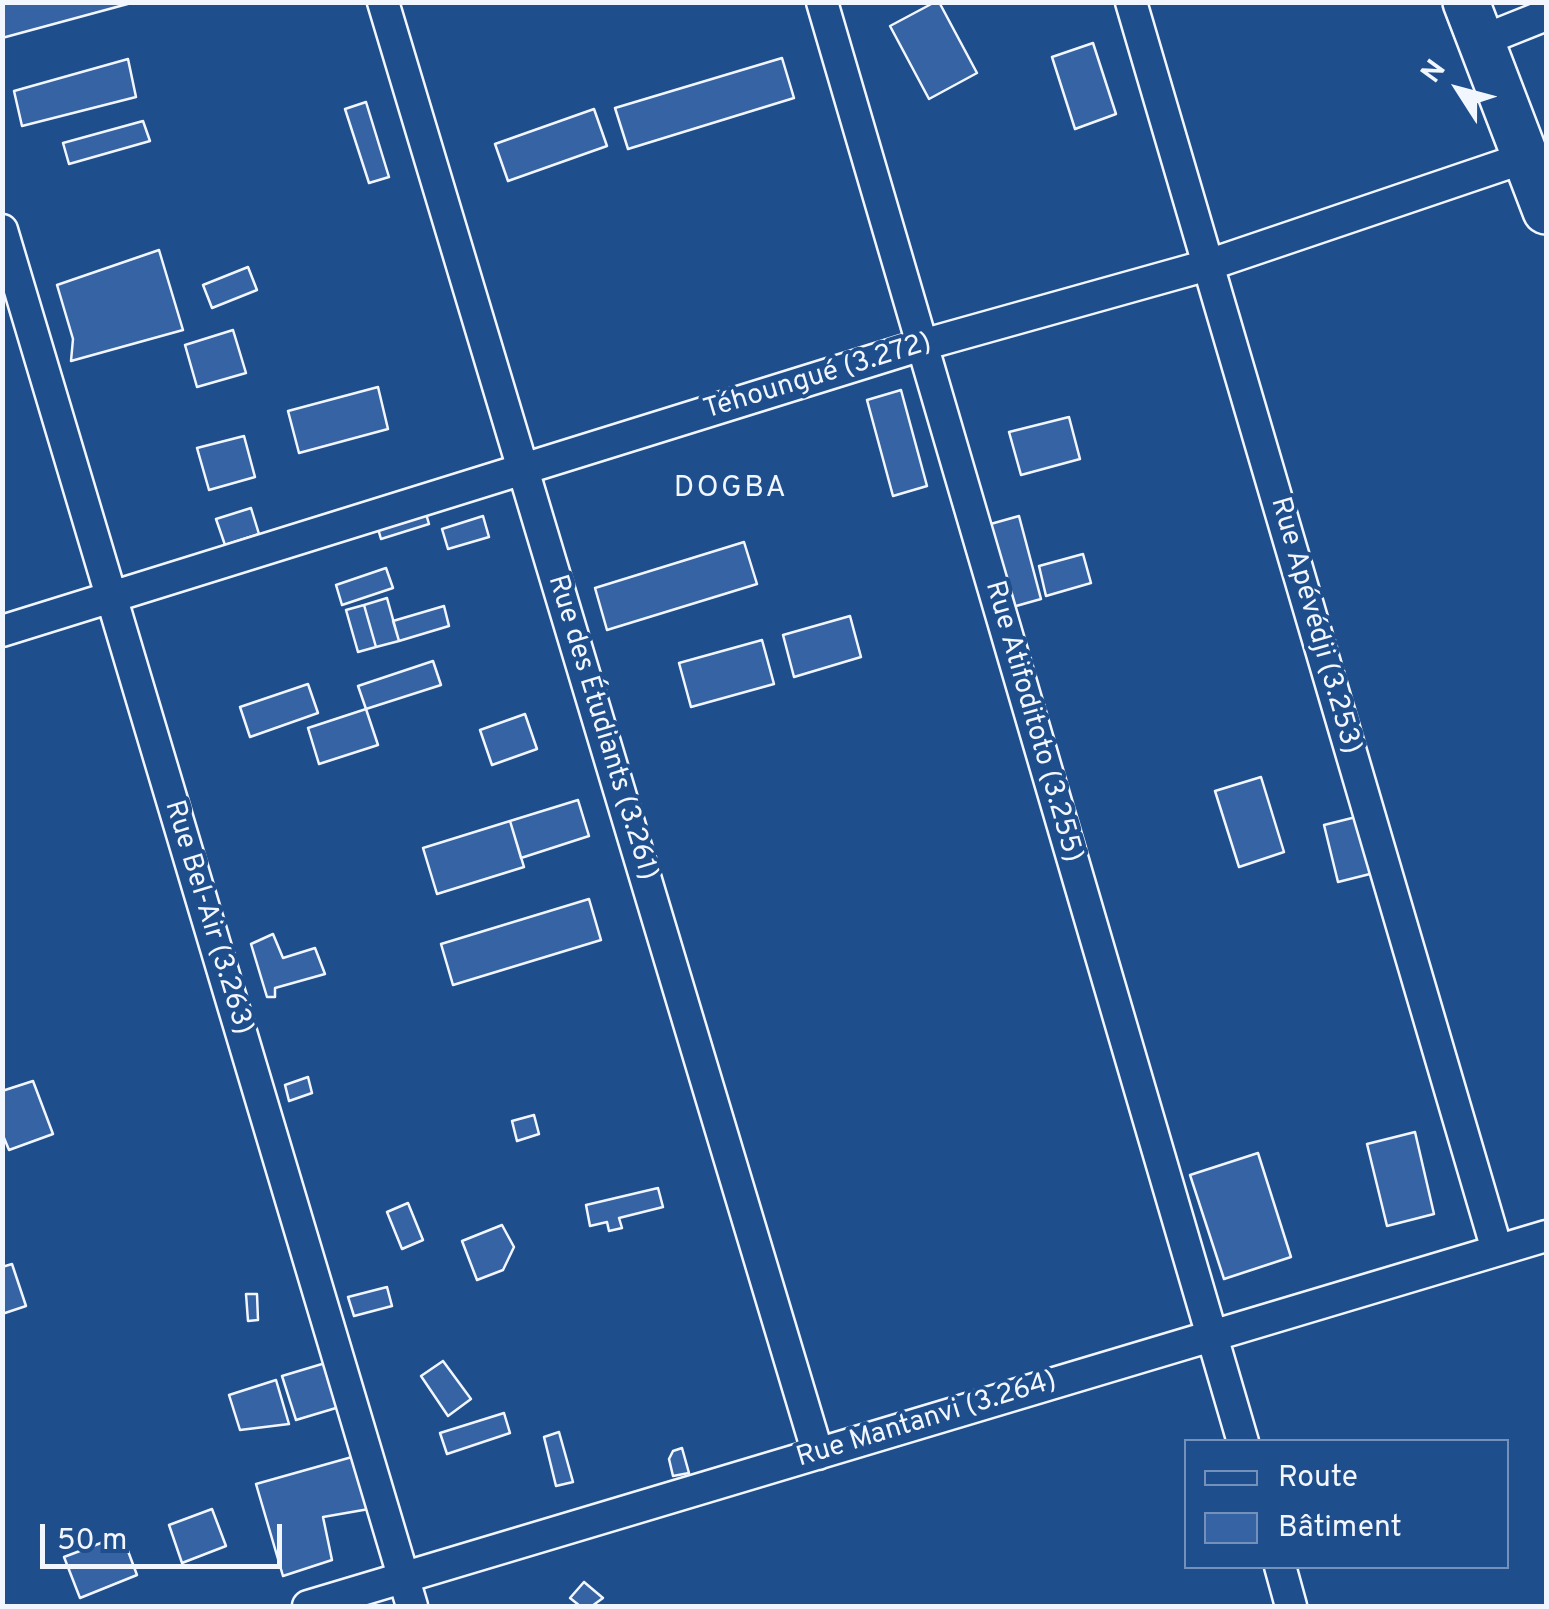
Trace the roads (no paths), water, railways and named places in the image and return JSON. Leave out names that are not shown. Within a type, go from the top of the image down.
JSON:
[{"type":"main road","points":[[1474,22],[1546,210]]},
{"type":"street","name":"Rue des Étudiants (3.261)","points":[[383,2],[818,1454]]},
{"type":"street","name":"Rue Atifoditoto (3.255)","points":[[822,2],[1242,1439]]},
{"type":"street","name":"Rue Apévédji (3.253)","points":[[1130,2],[1497,1250]]},
{"type":"street","points":[[1474,22],[1546,15]]},
{"type":"street","name":"Téhoungué (3.272)","points":[[2,631],[922,346],[1208,265],[1524,158]]},
{"type":"street","name":"Rue Bel-Air (3.263)","points":[[2,230],[408,1592]]},
{"type":"street","name":"Rue Mantanvi (3.264)","points":[[308,1606],[408,1592],[818,1454],[1546,1236]]},
{"type":"street","points":[[1281,1569],[1292,1606]]},
{"type":"district","name":"DOGBA","points":[[731,490]]}]
